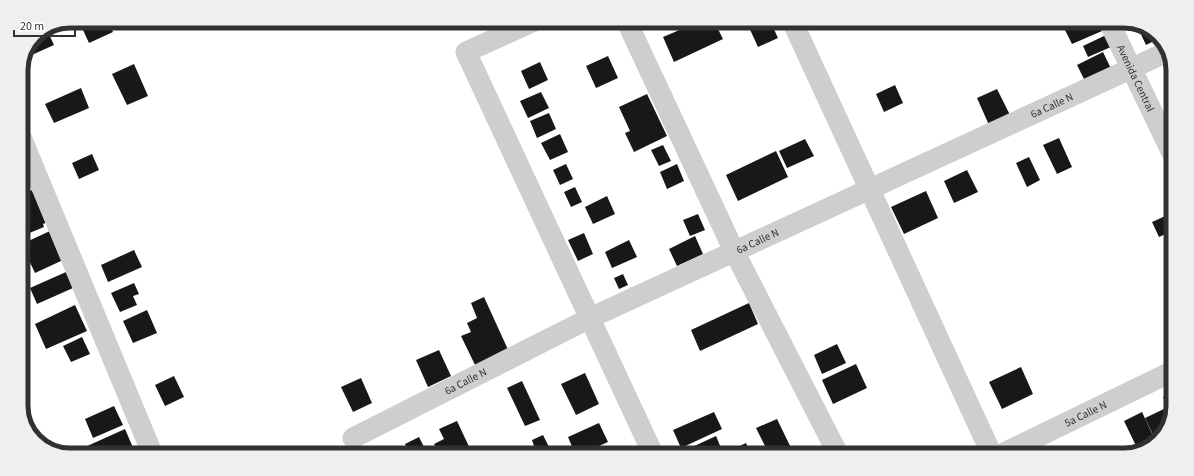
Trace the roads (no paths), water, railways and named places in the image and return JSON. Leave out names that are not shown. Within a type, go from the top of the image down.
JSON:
[{"type":"street","points":[[519,28],[466,52],[650,448]]},
{"type":"street","points":[[630,28],[734,251],[835,448]]},
{"type":"street","points":[[795,28],[989,448]]},
{"type":"street","name":"Avenida Central","points":[[1112,28],[1166,140]]},
{"type":"street","name":"6a Calle N","points":[[353,438],[590,318],[1163,54]]},
{"type":"street","points":[[28,154],[150,448]]},
{"type":"street","name":"5a Calle N","points":[[1014,448],[1166,374]]}]
